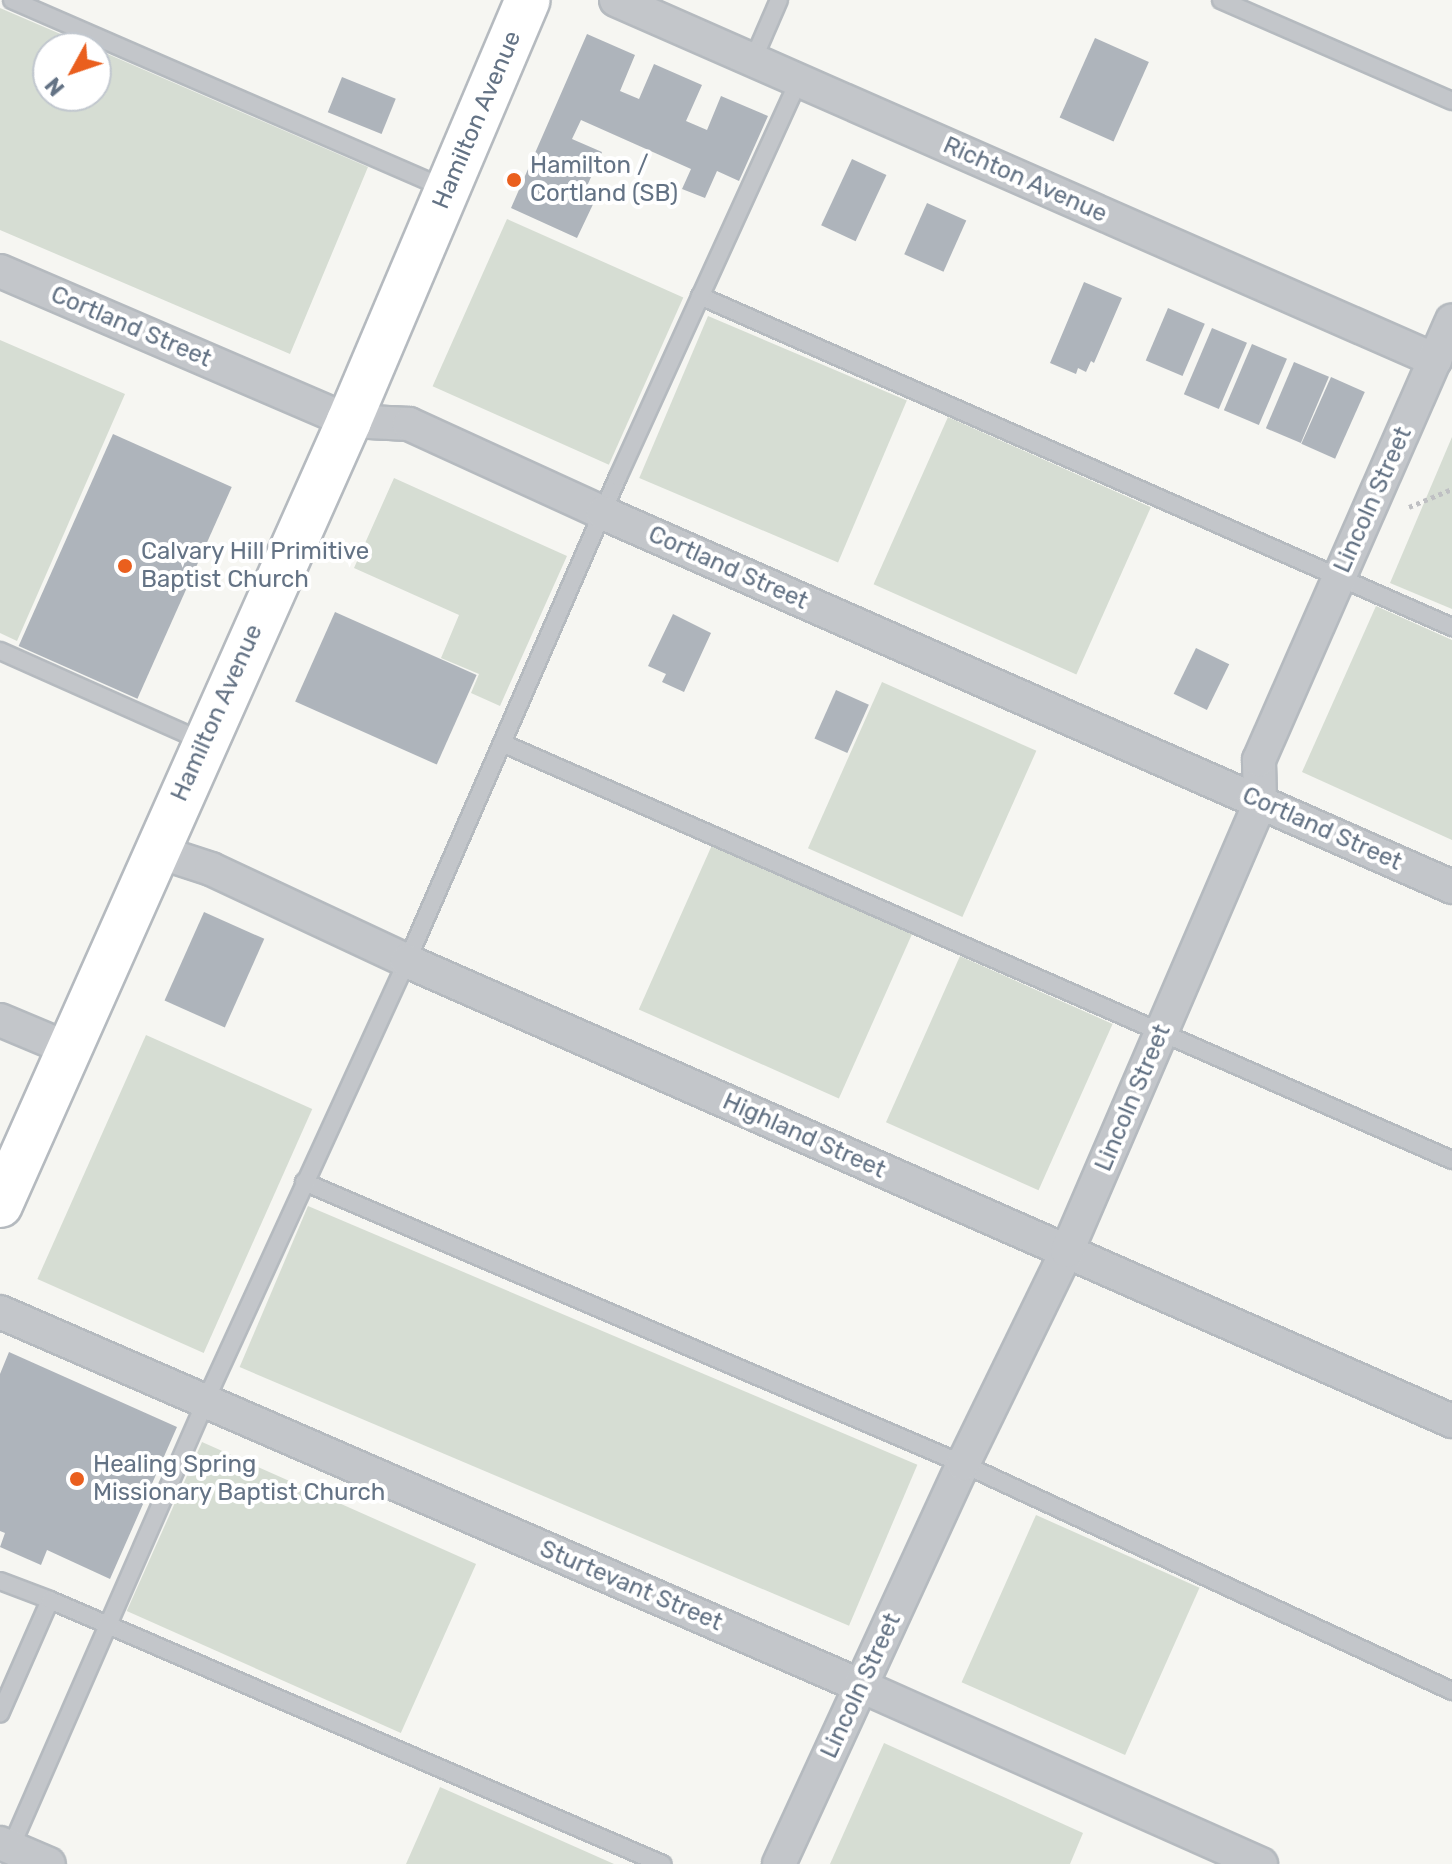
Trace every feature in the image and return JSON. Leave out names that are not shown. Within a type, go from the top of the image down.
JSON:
[{"type":"main road","name":"Hamilton Avenue","points":[[0,1205],[349,421],[528,0]]},
{"type":"street","name":"Richton Avenue","points":[[616,0],[1435,360]]},
{"type":"street","name":"Cortland Street","points":[[0,271],[349,421],[409,424],[603,513],[1452,887]]},
{"type":"street","name":"Lincoln Street","points":[[779,1864],[963,1464],[1067,1251],[1260,802],[1259,760],[1452,321]]},
{"type":"street","name":"Highland Street","points":[[156,851],[211,869],[407,961],[1452,1421]]},
{"type":"street","points":[[0,1020],[69,1049]]},
{"type":"street","name":"Sturtevant Street","points":[[0,1312],[861,1686],[1261,1864]]},
{"type":"street","points":[[6,1845],[49,1864]]},
{"type":"lane","points":[[12,0],[448,190]]},
{"type":"lane","points":[[753,60],[779,0]]},
{"type":"lane","points":[[1221,0],[1452,101]]},
{"type":"lane","points":[[6,1845],[108,1624],[304,1182],[407,961],[603,513],[799,80]]},
{"type":"lane","points":[[700,296],[1452,627]]},
{"type":"lane","points":[[0,651],[204,742]]},
{"type":"lane","points":[[502,743],[1452,1160]]},
{"type":"lane","points":[[304,1182],[963,1464],[1452,1691]]},
{"type":"lane","points":[[0,1581],[108,1624],[662,1864]]},
{"type":"lane","points":[[0,1714],[50,1600]]},
{"type":"path","points":[[1409,507],[1452,489]]},
{"type":"shaded area","points":[[0,8],[56,32],[32,32],[32,112],[112,112],[112,56],[368,167],[290,354],[0,230]]},
{"type":"shaded area","points":[[507,219],[683,298],[609,465],[433,386]]},
{"type":"shaded area","points":[[708,316],[907,400],[838,562],[639,478]]},
{"type":"shaded area","points":[[0,340],[125,394],[17,641],[0,633]]},
{"type":"shaded area","points":[[948,417],[1151,507],[1076,674],[874,584]]},
{"type":"shaded area","points":[[1452,437],[1452,609],[1390,583]]},
{"type":"shaded area","points":[[394,478],[567,556],[500,706],[471,693],[479,674],[441,658],[459,615],[354,568]]},
{"type":"shaded area","points":[[1376,606],[1452,640],[1452,840],[1302,772]]},
{"type":"shaded area","points":[[882,682],[1036,751],[962,917],[808,848]]},
{"type":"shaded area","points":[[712,845],[912,934],[839,1099],[639,1009]]},
{"type":"shaded area","points":[[960,956],[1113,1024],[1039,1190],[886,1122]]},
{"type":"shaded area","points":[[146,1035],[312,1109],[204,1353],[37,1279]]},
{"type":"shaded area","points":[[308,1206],[917,1465],[849,1626],[240,1367]]},
{"type":"shaded area","points":[[202,1442],[476,1564],[401,1733],[127,1611]]},
{"type":"shaded area","points":[[1036,1515],[1200,1588],[1125,1755],[962,1682]]},
{"type":"shaded area","points":[[884,1743],[1083,1833],[1070,1864],[830,1864]]},
{"type":"shaded area","points":[[440,1787],[614,1864],[406,1864]]},
{"type":"building","points":[[587,34],[635,55],[620,91],[639,99],[654,64],[702,85],[686,121],[707,130],[721,96],[768,116],[739,181],[717,171],[705,198],[682,189],[691,169],[581,120],[572,139],[602,152],[584,193],[596,198],[577,238],[511,208]]},
{"type":"building","points":[[1095,38],[1149,62],[1114,141],[1060,117]]},
{"type":"building","points":[[342,77],[396,99],[382,134],[328,112]]},
{"type":"building","points":[[852,159],[886,175],[856,241],[821,225]]},
{"type":"building","points":[[927,203],[966,220],[944,272],[904,254]]},
{"type":"building","points":[[1084,282],[1122,298],[1094,363],[1091,361],[1086,372],[1078,368],[1076,374],[1050,363]]},
{"type":"building","points":[[1168,308],[1205,324],[1183,376],[1146,360]]},
{"type":"building","points":[[1212,328],[1247,343],[1219,409],[1184,394]]},
{"type":"building","points":[[1252,344],[1287,359],[1259,425],[1224,410]]},
{"type":"building","points":[[1294,362],[1329,377],[1301,443],[1266,428]]},
{"type":"building","points":[[1331,377],[1365,392],[1335,459],[1301,444]]},
{"type":"building","name":"Calvary Hill Primitive Baptist Church","points":[[113,434],[232,487],[137,699],[19,646]]},
{"type":"building","points":[[335,612],[477,675],[437,765],[295,702]]},
{"type":"building","points":[[673,614],[711,633],[684,692],[662,682],[666,674],[648,666]]},
{"type":"building","points":[[1196,648],[1229,664],[1207,710],[1174,694]]},
{"type":"building","points":[[836,690],[869,705],[847,753],[814,738]]},
{"type":"building","points":[[204,912],[264,939],[225,1027],[165,1001]]},
{"type":"building","name":"Healing Spring Missionary Baptist Church","points":[[9,1352],[177,1427],[110,1579],[47,1550],[41,1565],[0,1547],[5,1533],[0,1531],[0,1374]]},
{"type":"place","name":"Hamilton / Cortland (SB)","points":[[514,180]]},
{"type":"place","name":"Calvary Hill Primitive Baptist Church","points":[[125,566]]},
{"type":"place","name":"Healing Spring Missionary Baptist Church","points":[[77,1479]]}]
